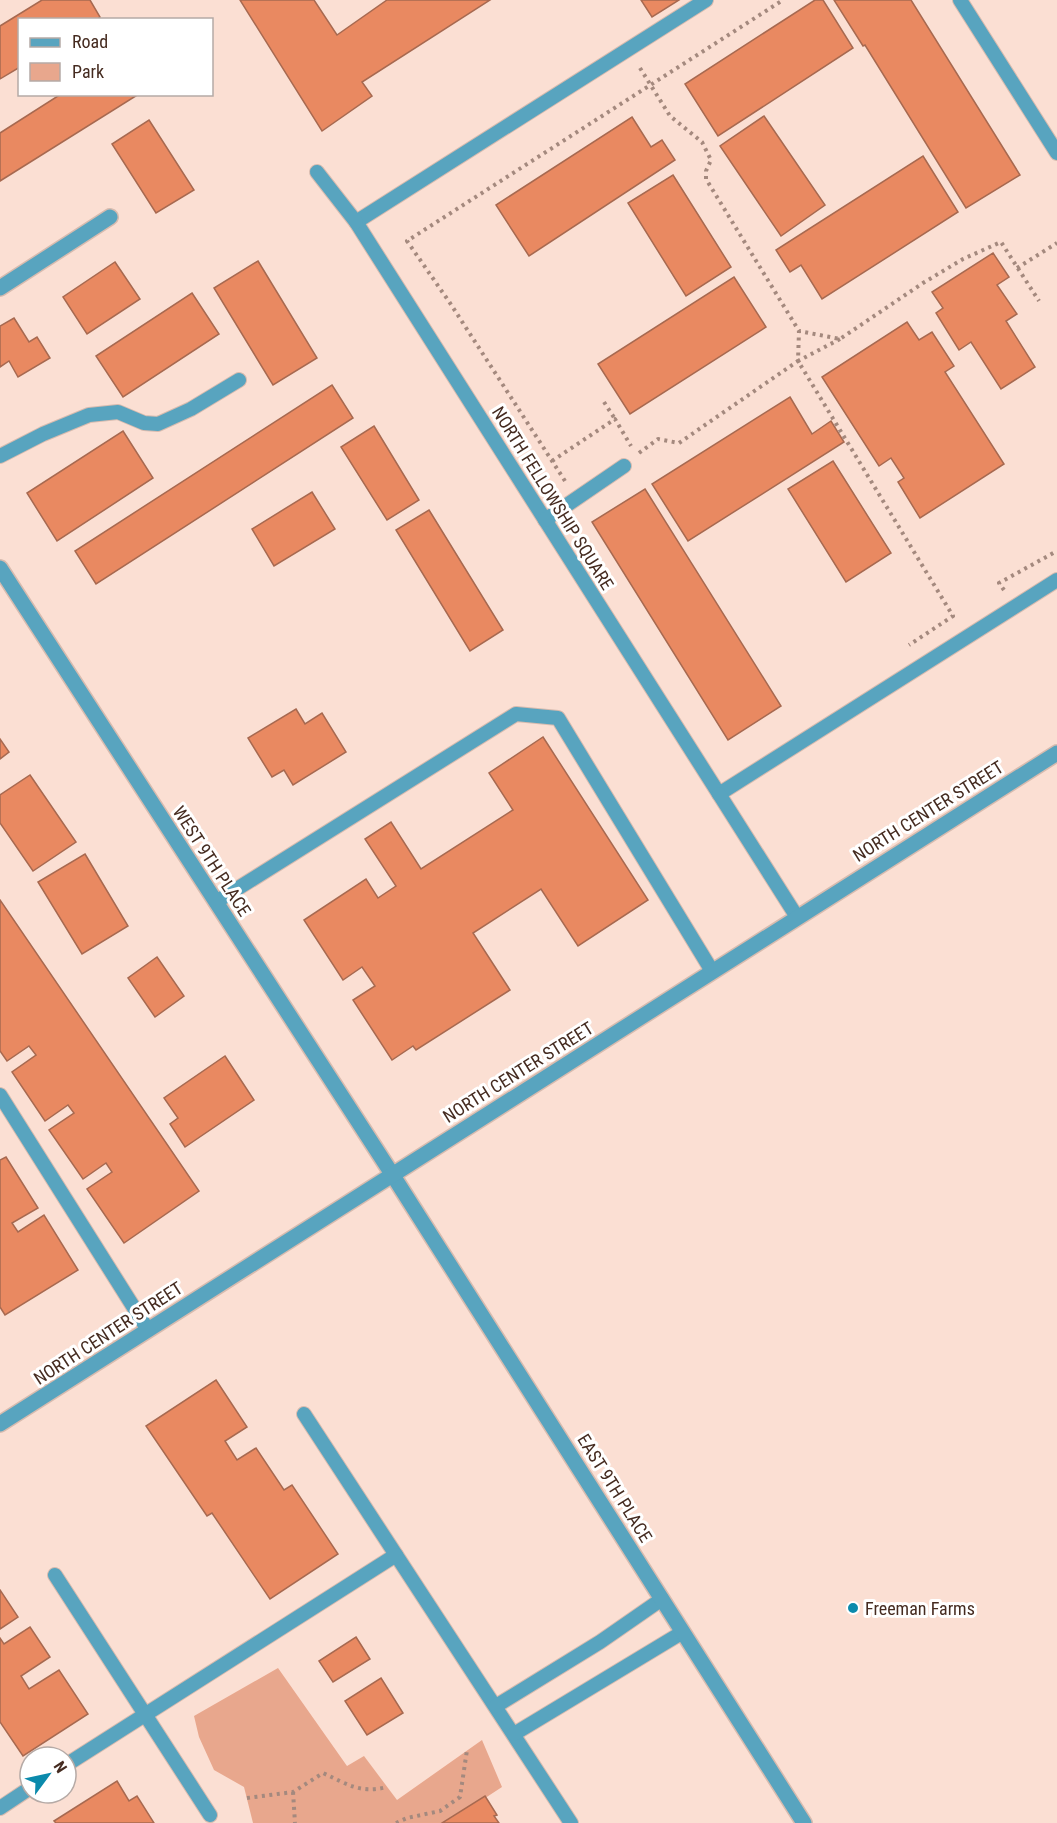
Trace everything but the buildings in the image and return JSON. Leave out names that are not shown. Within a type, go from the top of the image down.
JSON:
[{"type":"street","points":[[0,288],[110,217]]},
{"type":"street","name":"WEST 9TH PLACE","points":[[0,568],[392,1174]]},
{"type":"street","name":"NORTH CENTER STREET","points":[[0,1424],[1057,753]]},
{"type":"street","name":"EAST 9TH PLACE","points":[[392,1174],[804,1823]]},
{"type":"lane","points":[[356,222],[706,0]]},
{"type":"lane","points":[[960,0],[1057,153]]},
{"type":"lane","name":"NORTH FELLOWSHIP SQUARE","points":[[317,172],[356,222],[797,917]]},
{"type":"lane","points":[[0,456],[43,434],[89,415],[118,412],[144,423],[158,424],[191,409],[239,380]]},
{"type":"lane","points":[[545,520],[624,466]]},
{"type":"lane","points":[[719,794],[1057,580]]},
{"type":"lane","points":[[216,902],[516,714],[558,718],[712,971]]},
{"type":"lane","points":[[0,1095],[147,1330]]},
{"type":"lane","points":[[304,1414],[571,1823]]},
{"type":"lane","points":[[78,1758],[396,1555]]},
{"type":"lane","points":[[55,1575],[210,1815]]},
{"type":"lane","points":[[496,1706],[600,1642],[662,1599]]},
{"type":"lane","points":[[514,1734],[683,1632]]},
{"type":"lane","points":[[0,1808],[18,1796]]},
{"type":"path","points":[[576,498],[450,303],[407,241],[783,0]]},
{"type":"path","points":[[629,49],[670,116],[702,142],[711,160],[706,171],[706,179],[799,331],[798,361],[953,616],[904,648]]},
{"type":"path","points":[[637,455],[658,439],[679,443],[798,361],[840,339],[963,258],[1001,242],[1039,301]]},
{"type":"path","points":[[1017,268],[1057,243]]},
{"type":"path","points":[[799,331],[840,339]]},
{"type":"path","points":[[604,402],[642,463]]},
{"type":"path","points":[[552,461],[615,419]]},
{"type":"path","points":[[396,1823],[407,1818],[440,1811],[460,1797],[467,1750]]},
{"type":"path","points":[[247,1798],[293,1792],[323,1773],[349,1785],[371,1791],[387,1787]]},
{"type":"path","points":[[293,1792],[295,1823]]},
{"type":"green space","points":[[278,1668],[347,1766],[364,1756],[397,1800],[482,1740],[502,1787],[447,1823],[253,1823],[244,1787],[214,1770],[199,1737],[194,1716]]},
{"type":"place","name":"Freeman Farms","points":[[853,1608]]}]
